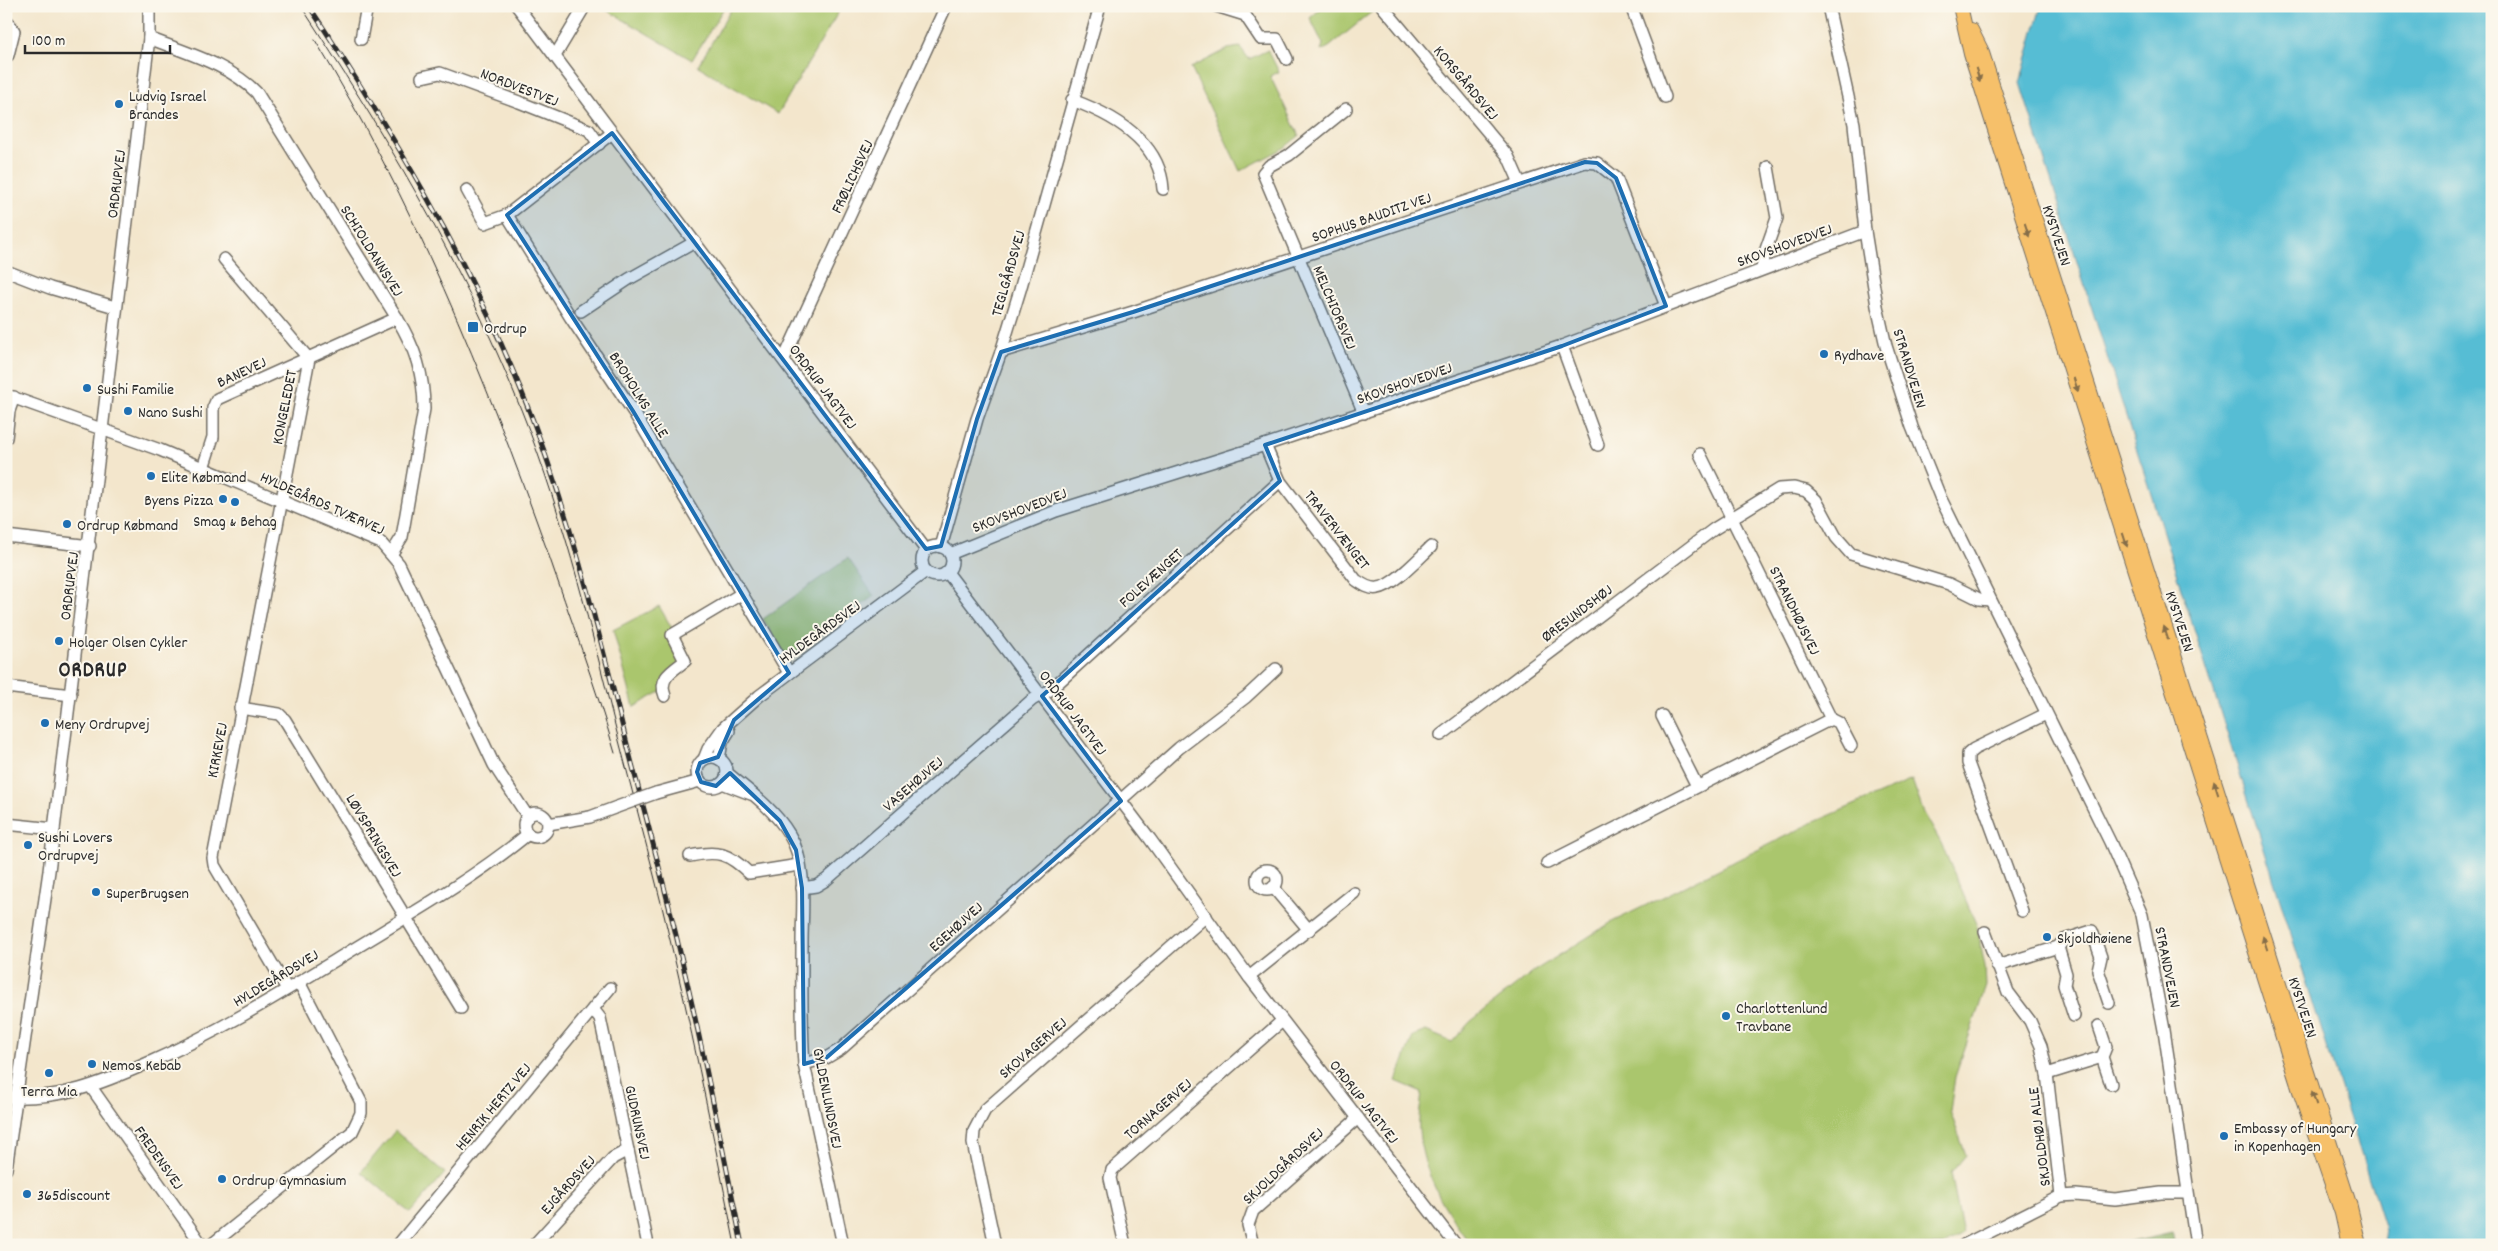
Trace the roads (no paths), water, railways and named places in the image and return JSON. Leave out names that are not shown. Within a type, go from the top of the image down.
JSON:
[{"type":"main road","name":"KYSTVEJEN","points":[[1960,9],[1974,63],[2301,1094],[2342,1213],[2349,1245]]},
{"type":"main road","name":"KYSTVEJEN","points":[[1960,9],[1981,50],[2347,1198],[2360,1245]]},
{"type":"street","name":"ORDRUPVEJ","points":[[6,1169],[12,1097],[54,829],[90,546],[115,307],[149,38],[149,6]]},
{"type":"street","points":[[361,39],[367,6]]},
{"type":"street","name":"ORDRUP JAGTVEJ","points":[[517,6],[784,358],[926,550]]},
{"type":"street","points":[[555,56],[585,6]]},
{"type":"street","name":"FRØLICHSVEJ","points":[[784,358],[946,6]]},
{"type":"street","name":"TEGLGÅRDSVEJ","points":[[946,550],[977,419],[1001,352],[1100,6]]},
{"type":"street","points":[[1216,6],[1245,15],[1262,39],[1277,38],[1287,59]]},
{"type":"street","name":"KORSGÅRDSVEJ","points":[[1382,6],[1508,156],[1520,183]]},
{"type":"street","points":[[1631,6],[1665,96]]},
{"type":"street","name":"STRANDVEJEN","points":[[1828,6],[1854,124],[1865,231],[1877,306],[1886,346],[1912,428],[1941,500],[2113,850],[2142,915],[2166,1040],[2196,1245]]},
{"type":"street","points":[[6,54],[8,55],[14,31],[8,22]]},
{"type":"street","name":"SCHIOLDANNSVEJ","points":[[149,38],[229,70],[244,79],[257,93],[397,318],[416,352],[424,388],[424,409],[402,537],[392,553]]},
{"type":"street","name":"NORDVESTVEJ","points":[[422,77],[440,73],[519,102],[589,130],[598,144]]},
{"type":"street","points":[[1072,100],[1088,106],[1136,134],[1147,146],[1162,176],[1162,189]]},
{"type":"street","name":"MELCHIORSVEJ","points":[[1346,109],[1289,155],[1269,166],[1263,173],[1364,413]]},
{"type":"street","points":[[467,190],[485,223],[508,214],[612,133]]},
{"type":"street","name":"SOPHUS BAUDITZ VEJ","points":[[1001,352],[1125,315],[1585,162],[1597,163],[1606,168],[1616,178],[1666,306]]},
{"type":"street","points":[[1762,269],[1765,252],[1777,218],[1768,167]]},
{"type":"street","name":"BROHOLMS ALLE","points":[[508,214],[571,318],[633,411],[788,673]]},
{"type":"street","name":"SKOVSHOVEDVEJ","points":[[946,550],[1056,511],[1265,446],[1562,346],[1865,231]]},
{"type":"street","points":[[581,311],[629,279],[695,242]]},
{"type":"street","name":"KONGELEDET","points":[[224,259],[309,359],[282,501]]},
{"type":"street","points":[[6,271],[50,288],[115,307]]},
{"type":"street","name":"BANEVEJ","points":[[203,468],[213,437],[213,408],[218,399],[397,318]]},
{"type":"street","points":[[1562,346],[1598,445]]},
{"type":"street","points":[[6,438],[10,396]]},
{"type":"street","name":"HYLDEGÅRDS TVÆRVEJ","points":[[10,396],[203,468],[381,543],[392,553],[399,564],[494,765],[528,817]]},
{"type":"street","name":"TRAVERVÆNGET","points":[[1265,446],[1280,481],[1356,580],[1367,587],[1378,588],[1392,581],[1431,547]]},
{"type":"street","points":[[1700,454],[1731,517]]},
{"type":"street","name":"FOLEVÆNGET","points":[[1041,695],[1078,665],[1280,481]]},
{"type":"street","name":"ØRESUNDSHØJ","points":[[1441,735],[1731,517],[1779,489],[1794,488],[1806,491],[1816,500],[1836,537],[1851,554],[1949,584],[1979,600],[1990,600]]},
{"type":"street","name":"KIRKEVEJ","points":[[282,501],[218,822],[214,864],[288,989]]},
{"type":"street","name":"STRANDHØJSVEJ","points":[[1731,517],[1831,719],[1839,723],[1851,746]]},
{"type":"street","points":[[6,536],[90,546]]},
{"type":"street","points":[[934,546],[946,550],[952,564],[947,572],[936,576],[926,571],[922,561],[926,550],[934,546]]},
{"type":"street","name":"HYLDEGÅRDSVEJ","points":[[704,760],[708,749],[723,728],[759,696],[926,571]]},
{"type":"street","name":"ORDRUP JAGTVEJ","points":[[947,572],[1206,916],[1249,977],[1456,1245]]},
{"type":"street","points":[[664,696],[662,687],[665,676],[685,661],[672,634],[742,594]]},
{"type":"street","points":[[1120,801],[1179,748],[1246,697],[1276,669]]},
{"type":"street","points":[[6,687],[71,695]]},
{"type":"street","name":"VASEHØJVEJ","points":[[802,888],[816,886],[826,880],[1032,700],[1041,695]]},
{"type":"street","name":"LØVSPRINGSVEJ","points":[[240,708],[279,714],[286,720],[461,1008]]},
{"type":"street","points":[[2022,911],[1968,763],[1968,754],[1974,749],[2046,714]]},
{"type":"street","points":[[1662,716],[1698,786]]},
{"type":"street","points":[[1547,863],[1831,719]]},
{"type":"street","name":"HYLDEGÅRDSVEJ","points":[[719,759],[722,742],[734,720]]},
{"type":"street","points":[[548,824],[590,817],[656,794],[698,776],[704,760],[710,757],[719,759],[725,765],[725,778],[710,787],[698,776]]},
{"type":"street","name":"GYLDENLUNDSVEJ","points":[[725,778],[751,794],[780,821],[790,835],[799,865],[802,888],[802,1038],[804,1064],[843,1245]]},
{"type":"street","name":"EGEHØJVEJ","points":[[804,1064],[826,1058],[841,1049],[1120,801]]},
{"type":"street","points":[[540,814],[548,824],[543,835],[535,837],[528,834],[524,823],[528,817],[540,814]]},
{"type":"street","points":[[6,824],[54,829]]},
{"type":"street","name":"HYLDEGÅRDSVEJ","points":[[12,1097],[64,1094],[91,1087],[223,1028],[406,918],[499,856],[528,834]]},
{"type":"street","points":[[690,856],[711,852],[734,858],[749,873],[799,865]]},
{"type":"street","points":[[1273,888],[1309,930]]},
{"type":"street","points":[[1249,977],[1354,894]]},
{"type":"street","name":"SKOVAGERVEJ","points":[[995,1245],[973,1143],[978,1120],[985,1110],[1206,916]]},
{"type":"street","points":[[1997,966],[2058,947],[2064,940],[2092,931],[2101,958],[2098,970],[2109,1003]]},
{"type":"street","name":"SKJOLDHØJ ALLE","points":[[1985,932],[2008,992],[2030,1022],[2041,1046],[2047,1074],[2061,1196]]},
{"type":"street","points":[[2058,947],[2066,974],[2064,985],[2074,1016]]},
{"type":"street","points":[[211,1245],[352,1132],[361,1113],[361,1102],[299,982]]},
{"type":"street","name":"HENRIK HERTZ VEJ","points":[[398,1245],[610,988]]},
{"type":"street","name":"GUDRUNSVEJ","points":[[593,1009],[600,1018],[648,1245]]},
{"type":"street","name":"TORNAGERVEJ","points":[[1125,1245],[1110,1178],[1112,1170],[1282,1020]]},
{"type":"street","points":[[2099,1026],[2106,1047],[2102,1056],[2111,1084]]},
{"type":"street","name":"SKJOLDHØJ ALLE","points":[[2047,1074],[2102,1056]]},
{"type":"street","name":"FREDENSVEJ","points":[[91,1087],[202,1245]]},
{"type":"street","name":"SKJOLDGÅRDSVEJ","points":[[1253,1245],[1248,1225],[1253,1211],[1358,1118]]},
{"type":"street","name":"EJGÅRDSVEJ","points":[[534,1245],[613,1158],[628,1150]]},
{"type":"street","points":[[1964,1245],[2061,1196],[2076,1195],[2115,1199],[2162,1193],[2187,1193]]},
{"type":"water","points":[[2041,6],[2492,6],[2492,1245],[2387,1245],[2384,1226],[2020,83]]},
{"type":"tram line","points":[[301,6],[389,146],[442,241],[491,339],[530,432],[545,474],[584,603],[662,907],[692,1035],[735,1245]]},
{"type":"tram line","points":[[315,40],[383,162],[444,289],[471,353],[498,418],[547,550],[591,676],[615,753]]},
{"type":"railway","points":[[309,6],[397,145],[451,241],[499,339],[521,390],[553,476],[592,607],[670,908],[714,1105],[742,1245]]},
{"type":"place","name":"Ludvig Israel Brandes","points":[[119,104]]},
{"type":"place","name":"Ordrup","points":[[473,327]]},
{"type":"place","name":"Rydhave","points":[[1824,354]]},
{"type":"place","name":"Sushi Familie","points":[[87,388]]},
{"type":"place","name":"Nano Sushi","points":[[128,411]]},
{"type":"place","name":"Elite Købmand","points":[[151,476]]},
{"type":"place","name":"Byens Pizza","points":[[223,499]]},
{"type":"place","name":"Smag & Behag","points":[[235,502]]},
{"type":"place","name":"Ordrup Købmand","points":[[67,524]]},
{"type":"place","name":"Holger Olsen Cykler","points":[[59,641]]},
{"type":"place","name":"Meny Ordrupvej","points":[[45,723]]},
{"type":"place","name":"Sushi Lovers Ordrupvej","points":[[28,845]]},
{"type":"place","name":"SuperBrugsen","points":[[96,892]]},
{"type":"place","name":"Skjoldhøiene","points":[[2047,937]]},
{"type":"place","name":"Charlottenlund Travbane","points":[[1726,1016]]},
{"type":"place","name":"Nemos Kebab","points":[[92,1064]]},
{"type":"place","name":"Terra Mia","points":[[49,1073]]},
{"type":"place","name":"Embassy of Hungary in Kopenhagen","points":[[2224,1136]]},
{"type":"place","name":"Ordrup Gymnasium","points":[[222,1179]]},
{"type":"place","name":"365discount","points":[[27,1194]]},
{"type":"district","name":"ORDRUP","points":[[93,669]]}]
